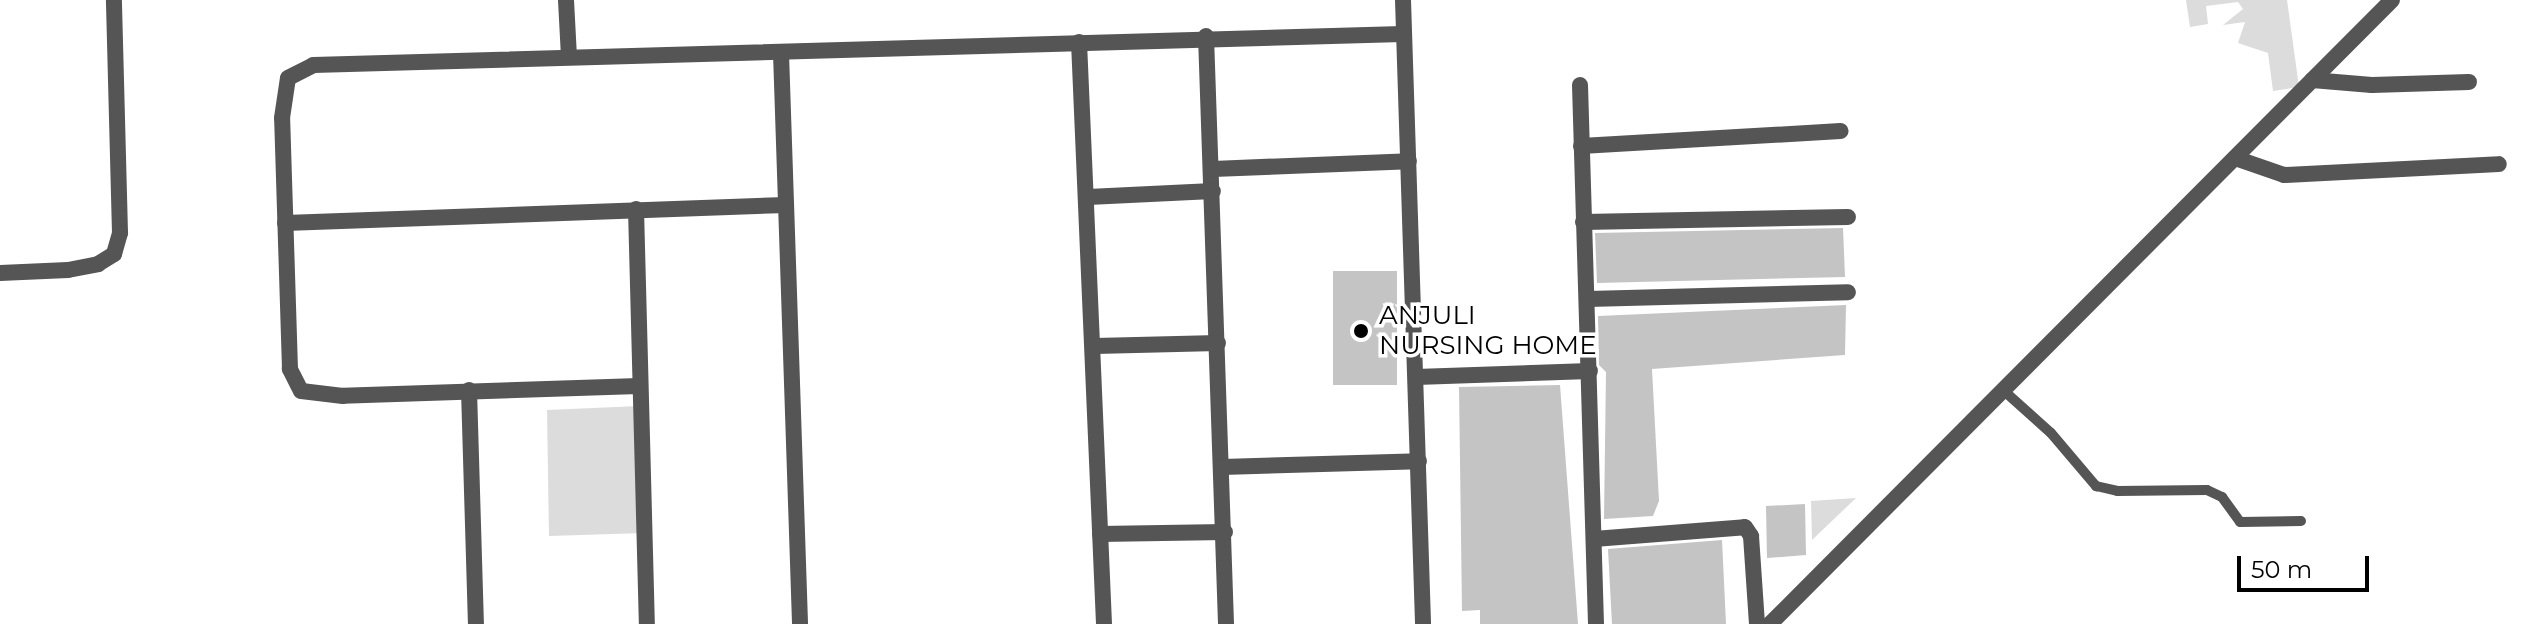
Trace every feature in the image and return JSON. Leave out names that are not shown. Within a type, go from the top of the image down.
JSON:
[{"type":"street","points":[[0,273],[68,270],[114,254],[120,233],[114,0]]},
{"type":"street","points":[[566,0],[569,57]]},
{"type":"street","points":[[1403,0],[1423,624]]},
{"type":"street","points":[[1770,624],[2392,0]]},
{"type":"street","points":[[639,386],[343,396],[301,391],[290,369],[285,223],[283,95],[295,70],[313,65],[781,53],[1206,36],[1403,34]]},
{"type":"street","points":[[1206,36],[1213,169],[1226,624]]},
{"type":"street","points":[[1079,42],[1095,346],[1104,624]]},
{"type":"street","points":[[781,53],[800,624]]},
{"type":"street","points":[[2312,80],[2372,85],[2469,82]]},
{"type":"street","points":[[1580,85],[1596,624]]},
{"type":"street","points":[[1581,146],[1841,131]]},
{"type":"street","points":[[2235,158],[2284,175],[2499,164]]},
{"type":"street","points":[[1213,169],[1409,161]]},
{"type":"street","points":[[1088,197],[1213,191]]},
{"type":"street","points":[[285,223],[786,205]]},
{"type":"street","points":[[636,209],[647,624]]},
{"type":"street","points":[[1583,222],[1848,217]]},
{"type":"street","points":[[1588,299],[1848,292]]},
{"type":"street","points":[[1095,346],[1218,343]]},
{"type":"street","points":[[1416,377],[1590,371]]},
{"type":"street","points":[[469,390],[476,624]]},
{"type":"street","points":[[1222,467],[1419,461]]},
{"type":"street","points":[[1594,539],[1745,527],[1751,536],[1757,624]]},
{"type":"street","points":[[1100,534],[1225,532]]},
{"type":"lane","points":[[2003,390],[2051,433],[2096,486],[2117,491],[2207,490],[2222,497],[2240,522],[2301,521]]},
{"type":"shaded area","points":[[2186,0],[2287,0],[2299,87],[2273,91],[2268,53],[2238,43],[2245,22],[2223,25],[2243,9],[2238,2],[2206,6],[2208,24],[2190,27]]},
{"type":"shaded area","points":[[639,406],[644,533],[549,536],[547,410]]},
{"type":"shaded area","points":[[1856,498],[1812,540],[1811,501]]},
{"type":"building","points":[[1843,228],[1845,277],[1597,283],[1595,233]]},
{"type":"building","points":[[1333,271],[1397,271],[1397,385],[1333,385]]},
{"type":"building","points":[[1846,305],[1845,355],[1652,369],[1659,501],[1653,516],[1604,519],[1606,372],[1599,365],[1598,316]]},
{"type":"building","points":[[1560,385],[1578,624],[1480,624],[1480,610],[1462,611],[1459,387]]},
{"type":"building","points":[[1805,504],[1806,555],[1767,558],[1766,506]]},
{"type":"building","points":[[1722,540],[1726,624],[1612,624],[1608,549]]},
{"type":"place","name":"ANJULI NURSING HOME","points":[[1361,331]]}]
